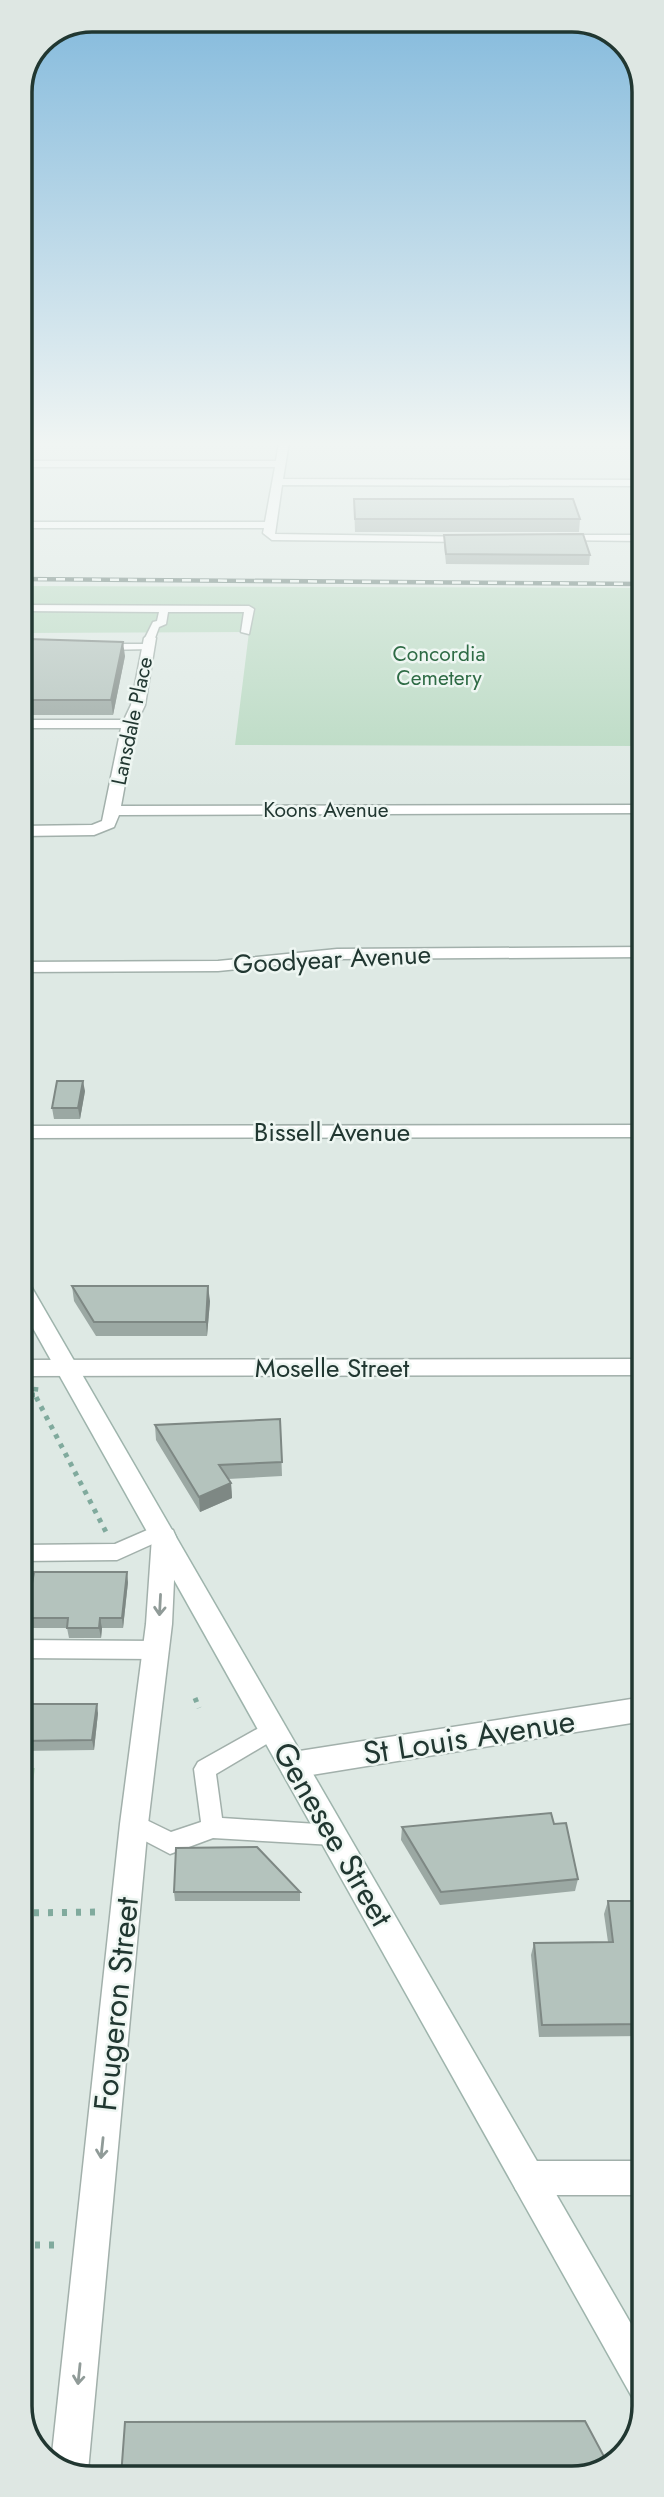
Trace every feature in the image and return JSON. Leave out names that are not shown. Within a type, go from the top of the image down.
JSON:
[{"type":"street","name":"Lansdale Place","points":[[113,811],[129,724],[138,705],[151,639]]},
{"type":"street","points":[[32,724],[129,724]]},
{"type":"street","name":"Koons Avenue","points":[[113,811],[632,809]]},
{"type":"street","points":[[32,831],[94,831],[109,824],[113,811]]},
{"type":"street","name":"Goodyear Avenue","points":[[32,967],[218,966],[350,954],[632,952]]},
{"type":"street","name":"Bissell Avenue","points":[[32,1132],[632,1131]]},
{"type":"street","name":"Genesee Street","points":[[32,1307],[632,2361]]},
{"type":"street","name":"Moselle Street","points":[[32,1368],[632,1367]]},
{"type":"street","name":"Fougeron Street","points":[[70,2461],[134,1824],[156,1650],[162,1535]]},
{"type":"street","name":"St Louis Avenue","points":[[293,1765],[632,1711]]},
{"type":"street","points":[[528,2178],[632,2178]]},
{"type":"lane","points":[[32,608],[249,609],[246,632]]},
{"type":"lane","points":[[84,647],[151,639],[156,624],[161,624],[164,609]]},
{"type":"lane","points":[[32,1553],[117,1552],[162,1535]]},
{"type":"lane","points":[[32,1649],[156,1650]]},
{"type":"lane","points":[[213,1828],[205,1769],[273,1729]]},
{"type":"lane","points":[[134,1824],[170,1843],[213,1828],[333,1835]]},
{"type":"path","points":[[32,1395],[35,1395],[117,1552]]},
{"type":"path","points":[[195,1698],[199,1708]]},
{"type":"path","points":[[32,1913],[109,1912]]},
{"type":"path","points":[[32,2245],[70,2245]]},
{"type":"green space","name":"Concordia Cemetery","points":[[32,586],[632,588],[632,746],[235,745],[249,632],[32,633]]},
{"type":"building","points":[[32,639],[123,642],[111,700],[32,700]]},
{"type":"building","points":[[57,1081],[83,1081],[78,1108],[52,1108]]},
{"type":"building","points":[[72,1286],[208,1286],[206,1322],[94,1322]]},
{"type":"building","points":[[280,1419],[282,1462],[219,1465],[231,1483],[199,1497],[155,1425]]},
{"type":"building","points":[[34,1572],[127,1572],[122,1618],[100,1618],[99,1628],[67,1628],[68,1618],[32,1618]]},
{"type":"building","points":[[32,1704],[97,1704],[92,1740],[32,1741]]},
{"type":"building","points":[[551,1813],[554,1824],[566,1823],[578,1879],[441,1892],[402,1827]]},
{"type":"building","points":[[257,1847],[300,1892],[174,1892],[176,1848]]},
{"type":"building","points":[[608,1901],[632,1901],[632,2024],[542,2025],[534,1943],[613,1942]]},
{"type":"building","points":[[585,2421],[604,2456],[595,2461],[572,2466],[122,2465],[125,2422]]},
{"type":"railway","points":[[32,579],[632,584]]}]
